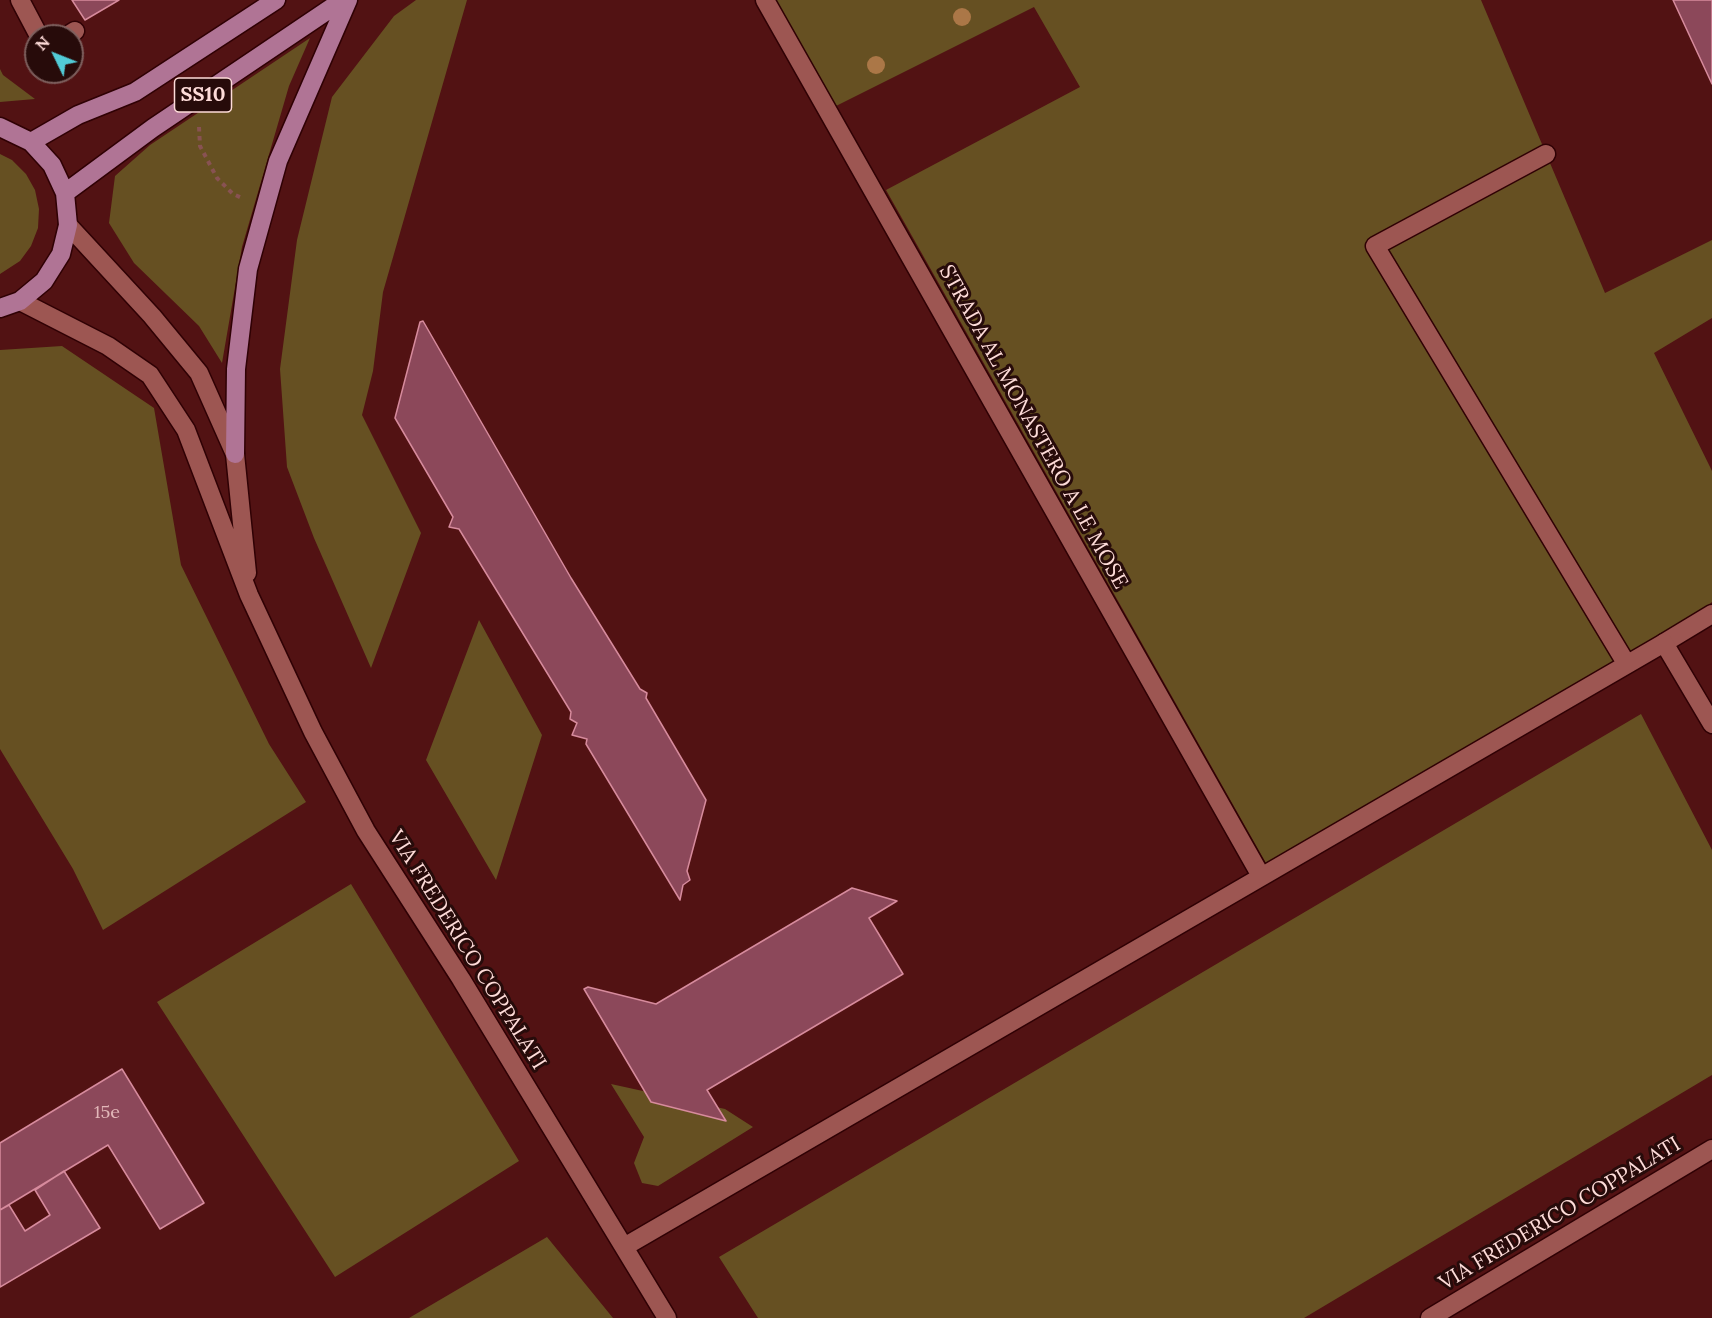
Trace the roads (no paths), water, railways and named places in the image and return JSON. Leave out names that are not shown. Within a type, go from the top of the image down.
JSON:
[{"type":"main road","name":"SS10","points":[[31,142],[78,115],[135,92],[276,0]]},
{"type":"main road","name":"SS10","points":[[65,194],[192,102],[343,0]]},
{"type":"main road","points":[[235,454],[236,369],[248,269],[278,161],[348,0]]},
{"type":"main road","points":[[0,127],[31,142],[52,165],[65,194],[68,225],[61,254],[44,281],[20,301],[0,308]]},
{"type":"street","points":[[20,0],[33,24]]},
{"type":"street","name":"STRADA AL MONASTERO A LE MOSE","points":[[765,0],[1261,876]]},
{"type":"street","points":[[1546,154],[1375,246],[1626,663]]},
{"type":"street","name":"VIA FREDERICO COPPALATI","points":[[68,225],[152,316],[199,373],[235,454],[249,595]]},
{"type":"street","name":"VIA FREDERICO COPPALATI","points":[[20,301],[108,346],[150,375],[186,430],[249,595],[314,732],[366,831],[461,979],[667,1318]]},
{"type":"street","points":[[624,1247],[1712,614]]},
{"type":"street","points":[[1664,643],[1712,724]]},
{"type":"street","name":"VIA FREDERICO COPPALATI","points":[[1430,1318],[1712,1149]]}]
